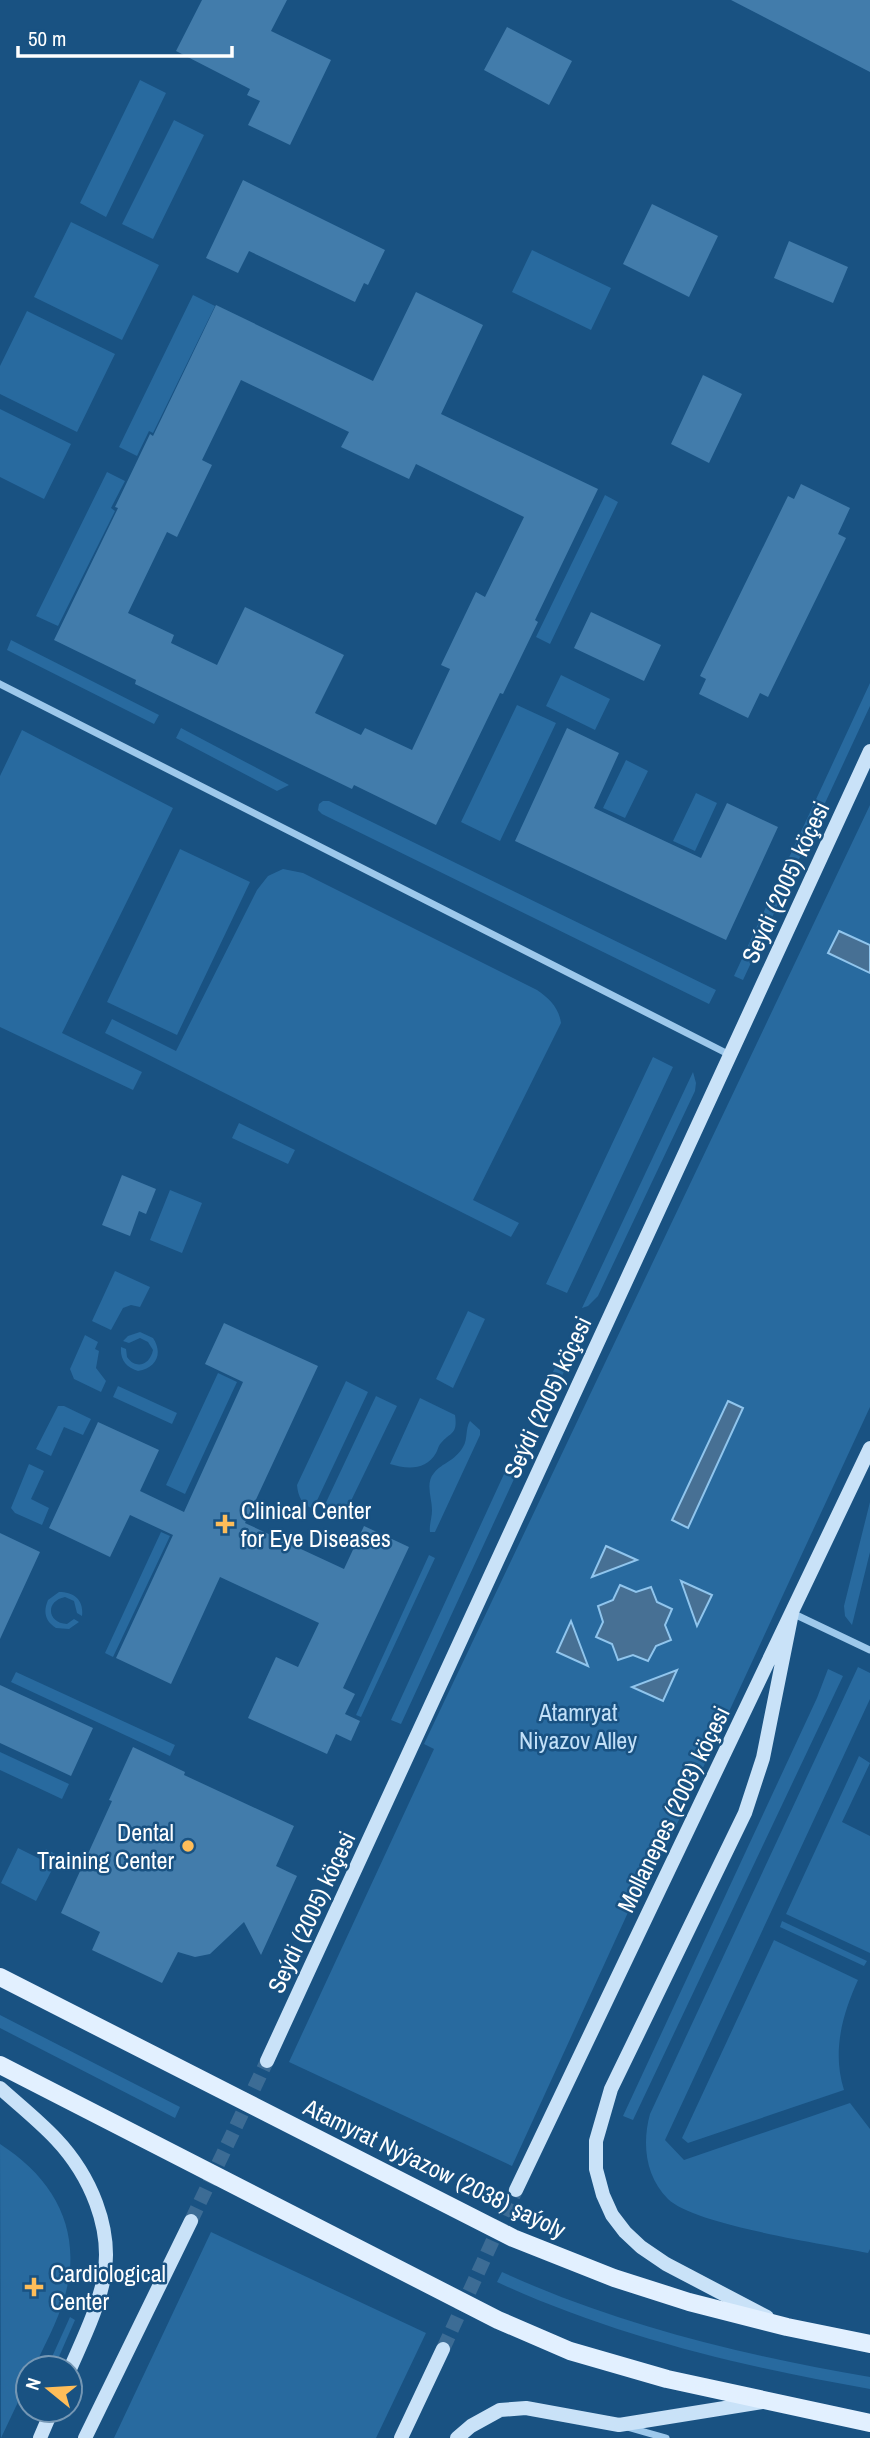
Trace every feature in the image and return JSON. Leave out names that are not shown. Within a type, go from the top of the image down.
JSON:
[{"type":"main road","name":"Atamyrat Nyýazow (2038) şaýoly","points":[[0,1977],[513,2238],[689,2302],[787,2327],[870,2344]]},
{"type":"main road","points":[[0,2064],[498,2320],[570,2351],[667,2379],[870,2423]]},
{"type":"street","points":[[0,684],[730,1055]]},
{"type":"street","name":"Seýdi (2005) köçesi","points":[[267,2062],[870,751]]},
{"type":"street","name":"Mollanepes (2003) köçesi","points":[[516,2190],[870,1448]]},
{"type":"street","points":[[787,2327],[666,2264],[625,2232],[612,2215],[603,2196],[596,2169],[596,2141],[611,2089],[745,1813],[764,1758],[792,1613],[870,1650]]},
{"type":"street","points":[[0,2088],[57,2140],[77,2166],[99,2210],[106,2245],[104,2276],[94,2314],[77,2354]]},
{"type":"street","points":[[85,2438],[191,2221]]},
{"type":"street","points":[[401,2438],[443,2349]]},
{"type":"street","points":[[619,2425],[765,2402]]},
{"type":"street","points":[[457,2438],[471,2426],[500,2410],[526,2408],[619,2425],[666,2438]]},
{"type":"green space","points":[[140,80],[166,93],[106,217],[80,203]]},
{"type":"green space","points":[[174,120],[204,135],[153,239],[122,224]]},
{"type":"green space","points":[[71,222],[159,265],[122,340],[34,297]]},
{"type":"green space","points":[[532,250],[611,288],[591,330],[512,292]]},
{"type":"green space","points":[[193,295],[215,306],[153,433],[149,431],[137,456],[119,447]]},
{"type":"green space","points":[[27,311],[115,354],[77,432],[0,394],[0,366]]},
{"type":"green space","points":[[0,409],[71,444],[44,499],[0,477]]},
{"type":"green space","points":[[107,472],[125,481],[111,508],[115,511],[58,626],[36,616]]},
{"type":"green space","points":[[605,495],[618,502],[550,644],[536,637]]},
{"type":"green space","points":[[11,640],[159,715],[154,724],[7,650]]},
{"type":"green space","points":[[561,675],[610,699],[595,730],[546,706]]},
{"type":"green space","points":[[870,683],[870,706],[743,980],[734,976]]},
{"type":"green space","points":[[517,705],[556,723],[500,841],[461,822]]},
{"type":"green space","points":[[181,728],[289,785],[277,791],[176,738]]},
{"type":"green space","points":[[22,730],[173,808],[62,1033],[142,1072],[133,1090],[0,1027],[0,776]]},
{"type":"green space","points":[[626,760],[648,771],[625,818],[603,808]]},
{"type":"green space","points":[[696,793],[717,803],[695,851],[673,841]]},
{"type":"green space","points":[[323,801],[329,801],[716,990],[709,1004],[322,814],[318,810]]},
{"type":"green space","name":"Atamryat Niyazov Alley","points":[[870,805],[870,1407],[664,1852],[657,1849],[512,2166],[289,2062],[434,1749],[424,1744]]},
{"type":"green space","points":[[180,849],[250,882],[177,1035],[107,1002]]},
{"type":"green space","points":[[283,869],[303,873],[537,990],[556,1008],[561,1023],[473,1200],[519,1223],[511,1237],[105,1033],[112,1019],[176,1051],[257,890],[268,876]]},
{"type":"green space","points":[[653,1057],[673,1067],[567,1293],[546,1284]]},
{"type":"green space","points":[[693,1072],[695,1091],[598,1296],[582,1308]]},
{"type":"green space","points":[[239,1123],[295,1150],[288,1164],[232,1138]]},
{"type":"green space","points":[[170,1190],[202,1203],[182,1253],[150,1240]]},
{"type":"green space","points":[[115,1271],[150,1287],[140,1307],[131,1305],[123,1308],[111,1330],[92,1321]]},
{"type":"green space","points":[[468,1311],[485,1319],[453,1388],[436,1379]]},
{"type":"green space","points":[[140,1332],[153,1338],[158,1354],[150,1367],[138,1371],[125,1362],[121,1347],[126,1349],[127,1357],[134,1364],[146,1362],[153,1350],[148,1342],[140,1338],[129,1343],[123,1341]]},
{"type":"green space","points":[[85,1335],[98,1342],[95,1349],[99,1351],[96,1368],[106,1381],[101,1392],[74,1379],[70,1369]]},
{"type":"green space","points":[[563,1352],[570,1355],[570,1359],[542,1418],[535,1421],[532,1413]]},
{"type":"green space","points":[[218,1373],[237,1382],[185,1494],[166,1485]]},
{"type":"green space","points":[[346,1381],[368,1392],[313,1509],[301,1500],[297,1485]]},
{"type":"green space","points":[[118,1386],[177,1413],[172,1424],[113,1397]]},
{"type":"green space","points":[[376,1396],[397,1406],[348,1507],[336,1514],[321,1513]]},
{"type":"green space","points":[[420,1398],[455,1415],[454,1430],[427,1463],[415,1467],[390,1464]]},
{"type":"green space","points":[[58,1406],[64,1406],[91,1419],[83,1435],[64,1427],[51,1456],[36,1449]]},
{"type":"green space","points":[[470,1421],[480,1430],[480,1435],[435,1532],[430,1532],[431,1477],[463,1447]]},
{"type":"green space","points":[[510,1461],[520,1466],[401,1724],[391,1720]]},
{"type":"green space","points":[[29,1464],[44,1471],[31,1499],[49,1508],[42,1525],[15,1513],[11,1508]]},
{"type":"green space","points":[[870,1502],[870,1552],[852,1625],[845,1616],[844,1606]]},
{"type":"green space","points":[[161,1532],[170,1536],[113,1657],[105,1653]]},
{"type":"green space","points":[[429,1555],[435,1558],[361,1717],[356,1715]]},
{"type":"green space","points":[[59,1592],[73,1595],[80,1601],[82,1616],[77,1613],[74,1601],[65,1597],[52,1607],[52,1616],[60,1623],[67,1624],[74,1619],[79,1622],[69,1629],[56,1628],[46,1616],[48,1600]]},
{"type":"green space","points":[[858,1667],[870,1673],[870,1699],[665,2140],[684,2160],[850,2103],[870,2129],[868,2253],[732,2225],[682,2208],[668,2199],[654,2180],[646,2148],[650,2114]]},
{"type":"green space","points":[[828,1669],[843,1676],[633,2120],[623,2116],[817,1698]]},
{"type":"green space","points":[[16,1672],[175,1745],[170,1756],[11,1682]]},
{"type":"green space","points":[[0,1752],[69,1784],[62,1799],[0,1770]]},
{"type":"green space","points":[[859,1756],[870,1763],[842,1822],[870,1836],[870,1953],[786,1914]]},
{"type":"green space","points":[[18,1848],[40,1859],[46,1849],[59,1856],[36,1901],[1,1883]]},
{"type":"green space","points":[[782,1921],[867,1961],[864,1966],[780,1927]]},
{"type":"green space","points":[[774,1940],[858,1980],[840,2034],[840,2076],[844,2090],[688,2143],[682,2138]]},
{"type":"green space","points":[[0,2015],[180,2107],[175,2118],[0,2028]]},
{"type":"green space","name":"Cardiological Center","points":[[0,2144],[20,2158],[50,2191],[67,2230],[70,2252],[64,2299],[41,2354],[14,2354],[14,2411],[1,2438]]},
{"type":"green space","points":[[211,2232],[426,2333],[376,2438],[114,2438]]},
{"type":"green space","points":[[502,2272],[546,2291],[636,2323],[729,2349],[870,2377],[870,2389],[727,2360],[633,2334],[497,2282]]},
{"type":"green space","points":[[70,2317],[75,2320],[60,2354],[53,2354]]},
{"type":"shaded area","points":[[839,931],[870,945],[870,973],[828,953]]},
{"type":"shaded area","points":[[728,1401],[743,1408],[688,1528],[672,1520]]},
{"type":"shaded area","points":[[606,1546],[637,1560],[592,1577]]},
{"type":"shaded area","points":[[681,1581],[712,1595],[697,1626]]},
{"type":"shaded area","points":[[620,1585],[636,1592],[651,1587],[657,1602],[672,1609],[665,1625],[671,1640],[656,1646],[648,1661],[633,1655],[618,1660],[612,1644],[596,1637],[603,1622],[598,1606],[613,1600]]},
{"type":"shaded area","points":[[571,1621],[588,1666],[557,1652]]},
{"type":"shaded area","points":[[677,1670],[663,1701],[632,1687]]},
{"type":"building","points":[[202,0],[287,0],[271,31],[331,60],[290,145],[248,125],[260,101],[247,95],[250,89],[176,51]]},
{"type":"building","points":[[731,0],[870,0],[870,72]]},
{"type":"building","points":[[507,27],[572,61],[549,105],[484,70]]},
{"type":"building","points":[[243,180],[385,250],[368,285],[364,283],[355,302],[249,251],[238,273],[206,258]]},
{"type":"building","points":[[652,204],[718,236],[689,297],[623,264]]},
{"type":"building","points":[[789,241],[848,267],[833,303],[774,278]]},
{"type":"building","points":[[416,292],[483,325],[441,414],[598,489],[535,620],[538,622],[436,825],[354,785],[352,789],[135,684],[136,680],[54,640],[118,508],[115,507],[150,434],[153,436],[216,305],[373,381]],"holes":[[[241,380],[349,432],[341,447],[409,479],[416,464],[524,517],[485,597],[476,592],[441,665],[450,669],[412,750],[365,728],[361,735],[315,713],[344,655],[245,607],[217,665],[171,643],[174,635],[128,613],[167,532],[177,537],[212,465],[202,460]]]},
{"type":"building","points":[[703,375],[742,394],[709,463],[671,444]]},
{"type":"building","points":[[801,484],[850,508],[838,534],[846,538],[768,697],[760,693],[748,718],[699,694],[706,679],[700,676],[788,496],[794,499]]},
{"type":"building","points":[[591,612],[661,645],[644,681],[574,648]]},
{"type":"building","points":[[567,728],[619,753],[594,808],[701,858],[727,803],[778,827],[726,940],[515,841]]},
{"type":"building","points":[[122,1175],[156,1189],[146,1214],[139,1211],[130,1236],[102,1225]]},
{"type":"building","points":[[224,1323],[318,1366],[245,1523],[344,1569],[364,1526],[409,1547],[343,1688],[355,1694],[345,1714],[360,1721],[351,1741],[336,1734],[327,1754],[248,1718],[276,1657],[298,1667],[319,1623],[220,1577],[171,1684],[116,1658],[173,1535],[130,1515],[110,1557],[49,1528],[98,1422],[159,1450],[140,1491],[184,1512],[243,1382],[205,1364]]},
{"type":"building","points":[[0,1533],[40,1552],[0,1639]]},
{"type":"building","points":[[0,1685],[93,1728],[71,1776],[0,1743]]},
{"type":"building","name":"Dental Training Center","points":[[133,1747],[185,1772],[184,1775],[294,1826],[276,1866],[297,1876],[261,1955],[244,1922],[210,1954],[195,1957],[178,1952],[162,1983],[92,1950],[100,1932],[61,1913],[112,1801],[109,1800]]},
{"type":"tunnel","points":[[191,2221],[267,2061]]},
{"type":"tunnel","points":[[443,2349],[516,2190]]},
{"type":"place","name":"Clinical Center for Eye Diseases","points":[[225,1524]]},
{"type":"place","name":"Dental Training Center","points":[[188,1846]]},
{"type":"place","name":"Cardiological Center","points":[[34,2287]]}]
